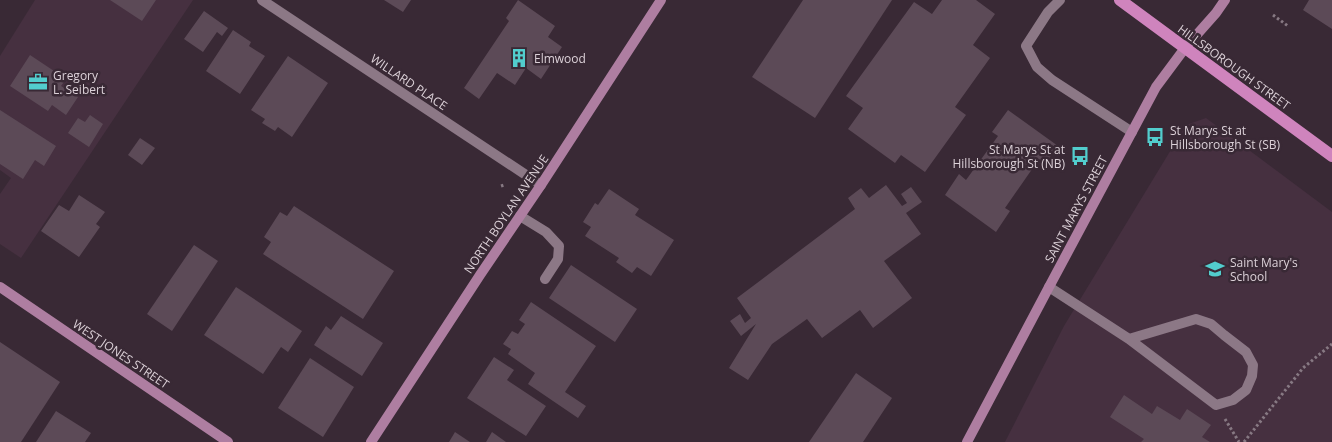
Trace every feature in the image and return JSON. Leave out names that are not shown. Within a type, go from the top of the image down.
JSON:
[{"type":"main road","name":"HILLSBOROUGH STREET","points":[[1120,0],[1332,156]]},
{"type":"street","name":"WILLARD PLACE","points":[[262,0],[541,186]]},
{"type":"street","name":"NORTH BOYLAN AVENUE","points":[[371,442],[541,186],[660,0]]},
{"type":"street","points":[[1060,0],[1048,12],[1026,46],[1037,67],[1052,80],[1132,132]]},
{"type":"street","name":"SAINT MARYS STREET","points":[[967,442],[1156,88],[1185,48],[1225,0]]},
{"type":"street","points":[[520,216],[546,232],[559,246],[558,258],[544,279]]},
{"type":"street","points":[[1049,286],[1129,339],[1216,405],[1233,400],[1246,390],[1252,376],[1253,365],[1246,352],[1211,324],[1196,319],[1129,339]]},
{"type":"street","name":"WEST JONES STREET","points":[[0,287],[228,442]]},
{"type":"path","points":[[1273,15],[1288,26]]},
{"type":"path","points":[[1244,442],[1303,368],[1332,344]]},
{"type":"path","points":[[1216,405],[1239,442]]},
{"type":"shaded area","points":[[35,0],[193,0],[21,258],[0,244],[0,194],[11,178],[0,170],[0,56]]},
{"type":"shaded area","name":"Saint Mary's School","points":[[1206,118],[1332,212],[1332,442],[1005,442],[1064,326],[1186,125]]},
{"type":"building","points":[[110,0],[156,0],[142,21]]},
{"type":"building","points":[[384,0],[411,0],[403,12]]},
{"type":"building","name":"Elmwood","points":[[518,0],[555,26],[548,37],[562,47],[541,79],[526,68],[515,85],[497,73],[479,99],[464,88],[509,21],[506,18]]},
{"type":"building","points":[[803,0],[892,0],[815,118],[752,77]]},
{"type":"building","points":[[942,0],[976,0],[995,14],[973,45],[990,58],[955,107],[966,115],[925,172],[901,155],[895,163],[848,129],[863,108],[846,96],[914,2],[932,14]]},
{"type":"building","points":[[1309,0],[1332,0],[1332,29],[1303,10]]},
{"type":"building","points":[[204,11],[228,28],[222,36],[217,32],[203,52],[184,39]]},
{"type":"building","points":[[233,30],[251,42],[249,46],[265,56],[240,94],[206,71]]},
{"type":"building","name":"Gregory L. Seibert","points":[[30,55],[66,79],[61,86],[78,97],[66,115],[52,105],[48,111],[10,86]]},
{"type":"building","points":[[288,56],[328,83],[292,137],[278,127],[275,131],[262,123],[265,119],[251,110]]},
{"type":"building","points":[[0,110],[56,146],[44,166],[35,160],[23,179],[0,164]]},
{"type":"building","points":[[1008,110],[1058,146],[1043,167],[1037,162],[1005,208],[1010,211],[996,232],[945,195],[959,174],[966,180],[998,136],[992,132]]},
{"type":"building","points":[[90,115],[103,124],[89,147],[68,133],[78,118],[85,122]]},
{"type":"building","points":[[140,138],[155,148],[142,165],[128,155]]},
{"type":"building","points":[[886,185],[902,206],[907,203],[901,194],[911,187],[922,202],[906,213],[921,234],[884,261],[912,298],[873,328],[860,310],[822,338],[807,319],[772,344],[748,380],[729,368],[756,324],[741,336],[730,321],[740,314],[745,323],[751,318],[737,298],[855,209],[848,198],[861,188],[869,198]]},
{"type":"building","points":[[609,189],[639,209],[635,215],[674,240],[651,276],[637,267],[632,273],[616,262],[619,258],[585,236],[591,227],[583,222],[595,203],[598,205]]},
{"type":"building","points":[[79,195],[105,212],[96,224],[100,227],[79,257],[41,231],[59,205],[69,211]]},
{"type":"building","points":[[294,206],[394,271],[363,319],[263,254],[271,242],[264,237],[280,212],[287,216]]},
{"type":"building","points":[[194,245],[218,261],[172,331],[147,314]]},
{"type":"building","points":[[571,265],[637,309],[615,342],[549,298]]},
{"type":"building","points":[[236,287],[302,331],[288,352],[281,347],[263,374],[204,335]]},
{"type":"building","points":[[531,302],[596,346],[565,392],[586,406],[578,418],[528,384],[535,373],[508,354],[511,349],[503,344],[512,331],[518,334],[525,324],[519,320]]},
{"type":"building","points":[[341,316],[383,343],[362,376],[314,345],[326,326],[331,330]]},
{"type":"building","points":[[0,342],[60,382],[21,442],[0,442]]},
{"type":"building","points":[[494,357],[514,370],[507,380],[546,406],[526,436],[467,398]]},
{"type":"building","points":[[310,358],[354,387],[323,437],[278,408]]},
{"type":"building","points":[[856,373],[892,398],[863,442],[809,442]]},
{"type":"building","points":[[1124,395],[1152,414],[1157,406],[1180,420],[1187,409],[1211,425],[1202,437],[1210,442],[1141,442],[1144,439],[1110,417]]},
{"type":"building","points":[[56,411],[91,433],[85,442],[36,442]]},
{"type":"building","points":[[455,432],[470,442],[449,442]]},
{"type":"building","points":[[492,432],[506,442],[486,442]]},
{"type":"place","name":"Elmwood","points":[[519,58]]},
{"type":"place","name":"Gregory L. Seibert","points":[[38,82]]},
{"type":"place","name":"St Marys St at Hillsborough St (SB)","points":[[1155,137]]},
{"type":"place","name":"St Marys St at Hillsborough St (NB)","points":[[1080,156]]},
{"type":"place","name":"Saint Mary's School","points":[[1215,269]]}]
